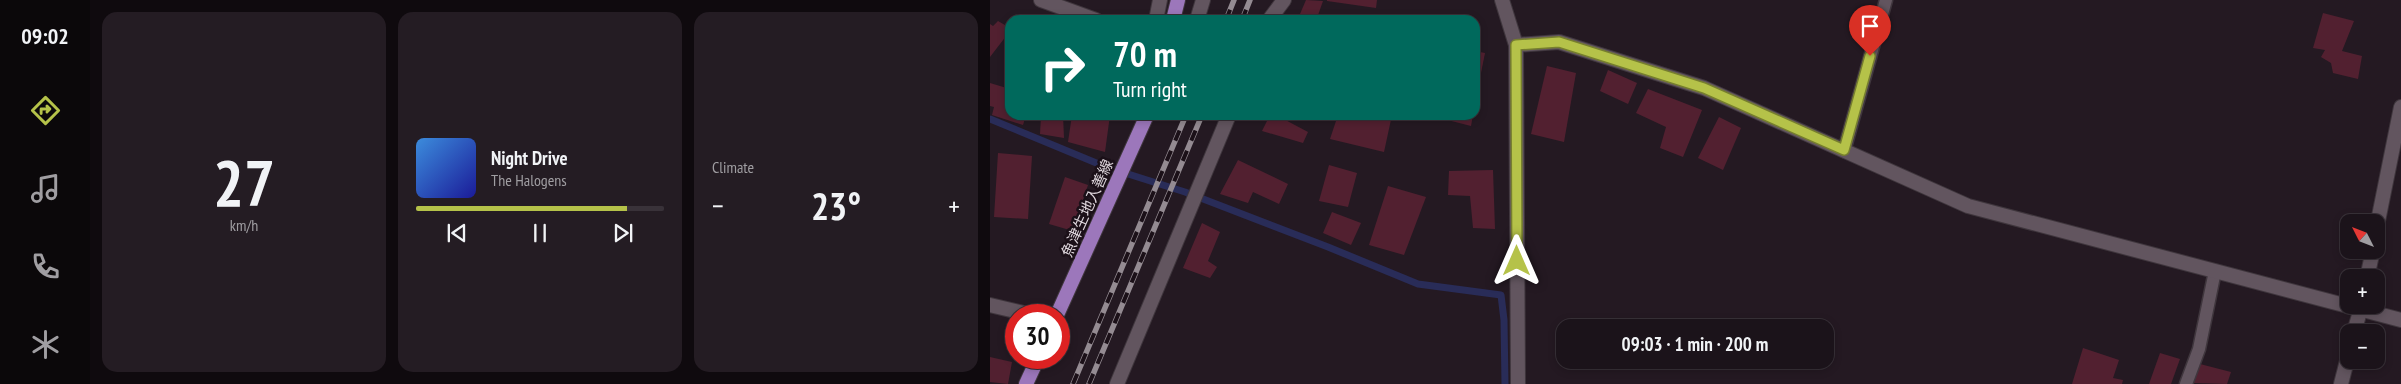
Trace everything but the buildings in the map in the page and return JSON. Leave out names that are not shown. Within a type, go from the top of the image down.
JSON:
[{"type":"main road","points":[[1174,15],[1178,0]]},
{"type":"main road","name":"魚津生地入善線","points":[[1062,304],[1145,120]]},
{"type":"main road","points":[[1026,384],[1033,369]]},
{"type":"street","points":[[1041,0],[1082,15]]},
{"type":"street","points":[[1157,15],[1160,0]]},
{"type":"street","points":[[1198,15],[1203,0]]},
{"type":"street","points":[[1273,15],[1284,0]]},
{"type":"street","points":[[1502,0],[1516,45],[1518,384]]},
{"type":"street","points":[[1516,45],[1559,42],[1704,88],[1968,206],[2340,302]]},
{"type":"street","points":[[2379,214],[2401,108]]},
{"type":"street","points":[[1117,384],[1226,120]]},
{"type":"street","points":[[990,305],[1005,309]]},
{"type":"street","points":[[2383,314],[2401,320]]},
{"type":"street","points":[[2340,384],[2344,369]]},
{"type":"lane","points":[[1844,150],[1886,0]]},
{"type":"lane","points":[[2186,384],[2199,349],[2215,271]]},
{"type":"waterway","points":[[990,119],[1106,167],[1185,192],[1418,284],[1501,295],[1504,320],[1505,384]]},
{"type":"railway","points":[[1228,15],[1234,0]]},
{"type":"railway","points":[[1244,15],[1250,0]]},
{"type":"railway","points":[[1073,384],[1184,120]]},
{"type":"railway","points":[[1089,384],[1200,120]]},
{"type":"route","points":[[1517,261],[1516,45],[1559,42],[1704,88],[1844,150],[1870,56]]}]
